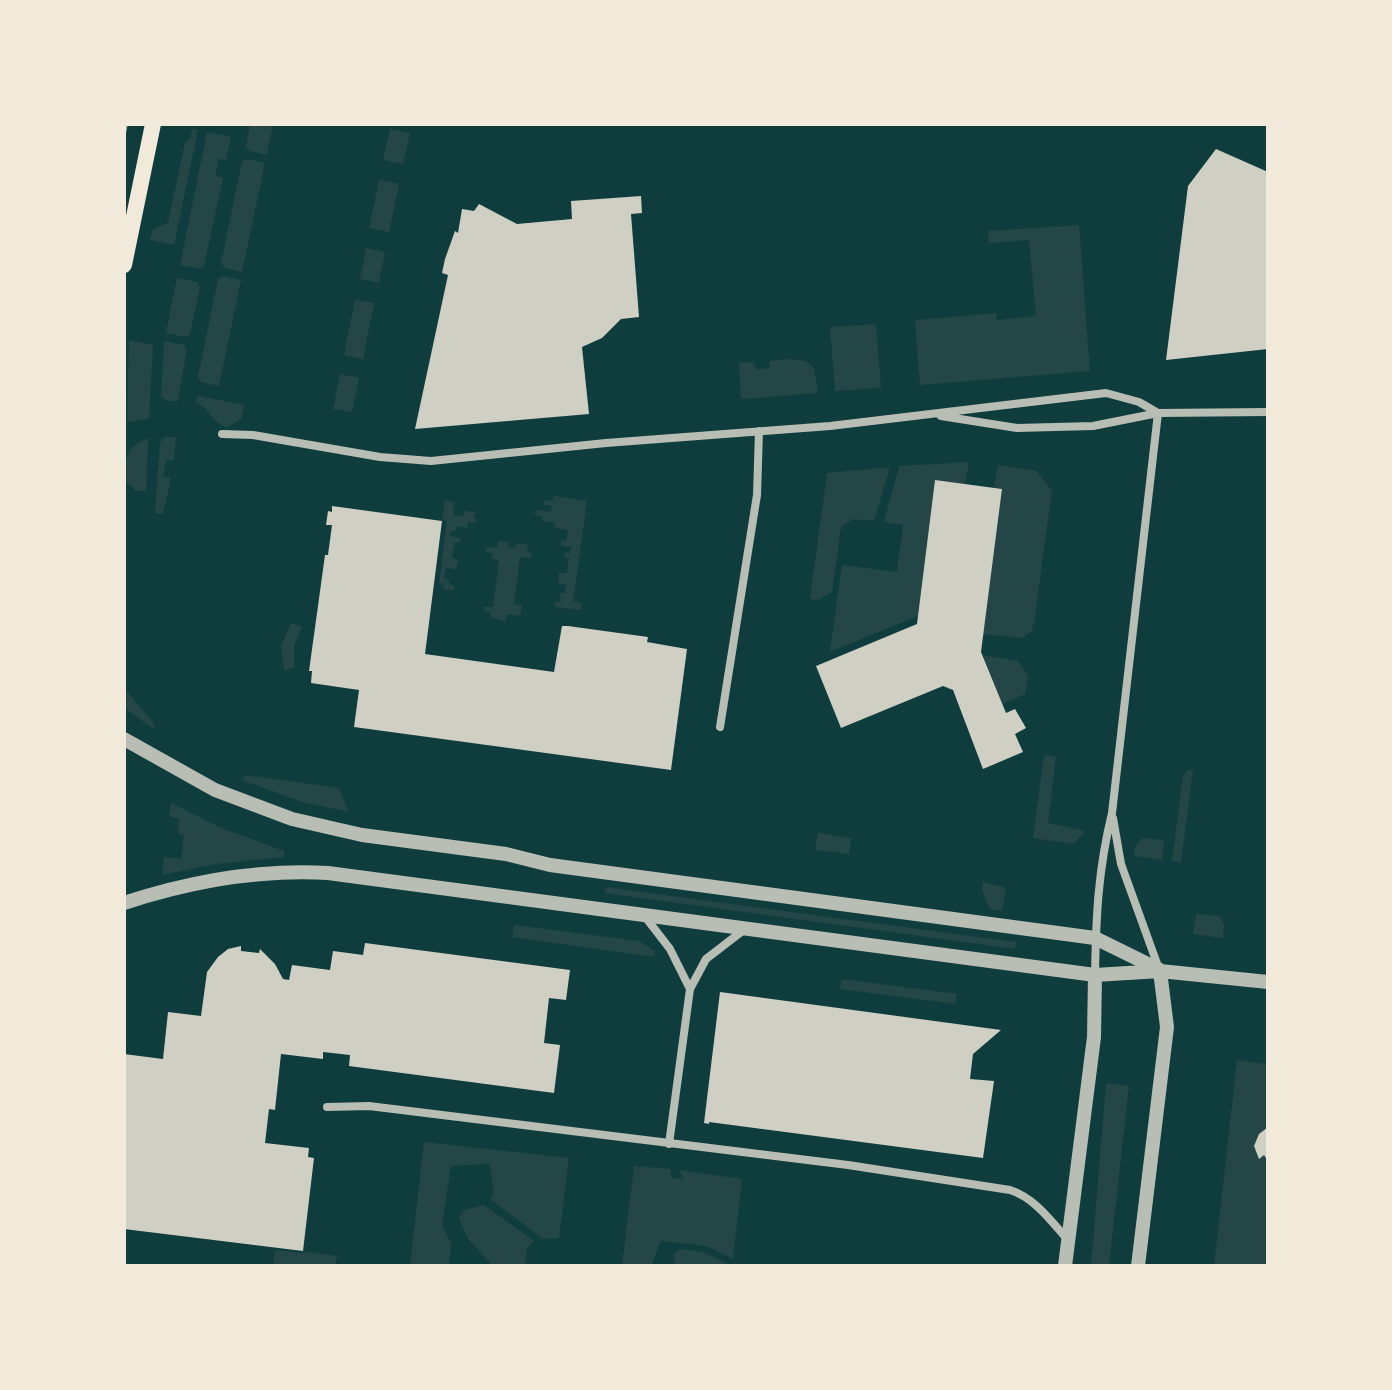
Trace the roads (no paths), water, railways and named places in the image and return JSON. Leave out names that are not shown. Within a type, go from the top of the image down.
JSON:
[{"type":"main road","points":[[124,265],[153,124]]},
{"type":"street","points":[[222,434],[253,435],[380,457],[431,461],[933,415],[1106,393],[1139,402],[1158,413]]},
{"type":"street","points":[[933,415],[1017,428],[1093,426],[1158,413],[1268,412]]},
{"type":"street","points":[[1065,1266],[1094,1037],[1095,938],[1100,868],[1112,813],[1158,413]]},
{"type":"street","points":[[720,727],[757,495],[759,431]]},
{"type":"street","points":[[124,739],[231,797],[292,819],[339,831],[487,851],[550,865],[1095,938],[1160,971]]},
{"type":"street","points":[[1112,813],[1121,864],[1160,971],[1167,1027],[1138,1266]]},
{"type":"street","points":[[124,903],[203,881],[306,872],[1095,975],[1160,971],[1268,982]]},
{"type":"street","points":[[642,914],[670,949],[690,989]]},
{"type":"street","points":[[669,1144],[690,989],[706,959],[748,928]]},
{"type":"street","points":[[327,1107],[369,1106],[848,1165],[1010,1190],[1024,1195],[1037,1205],[1069,1241]]},
{"type":"tram line","points":[[124,138],[127,124]]}]
